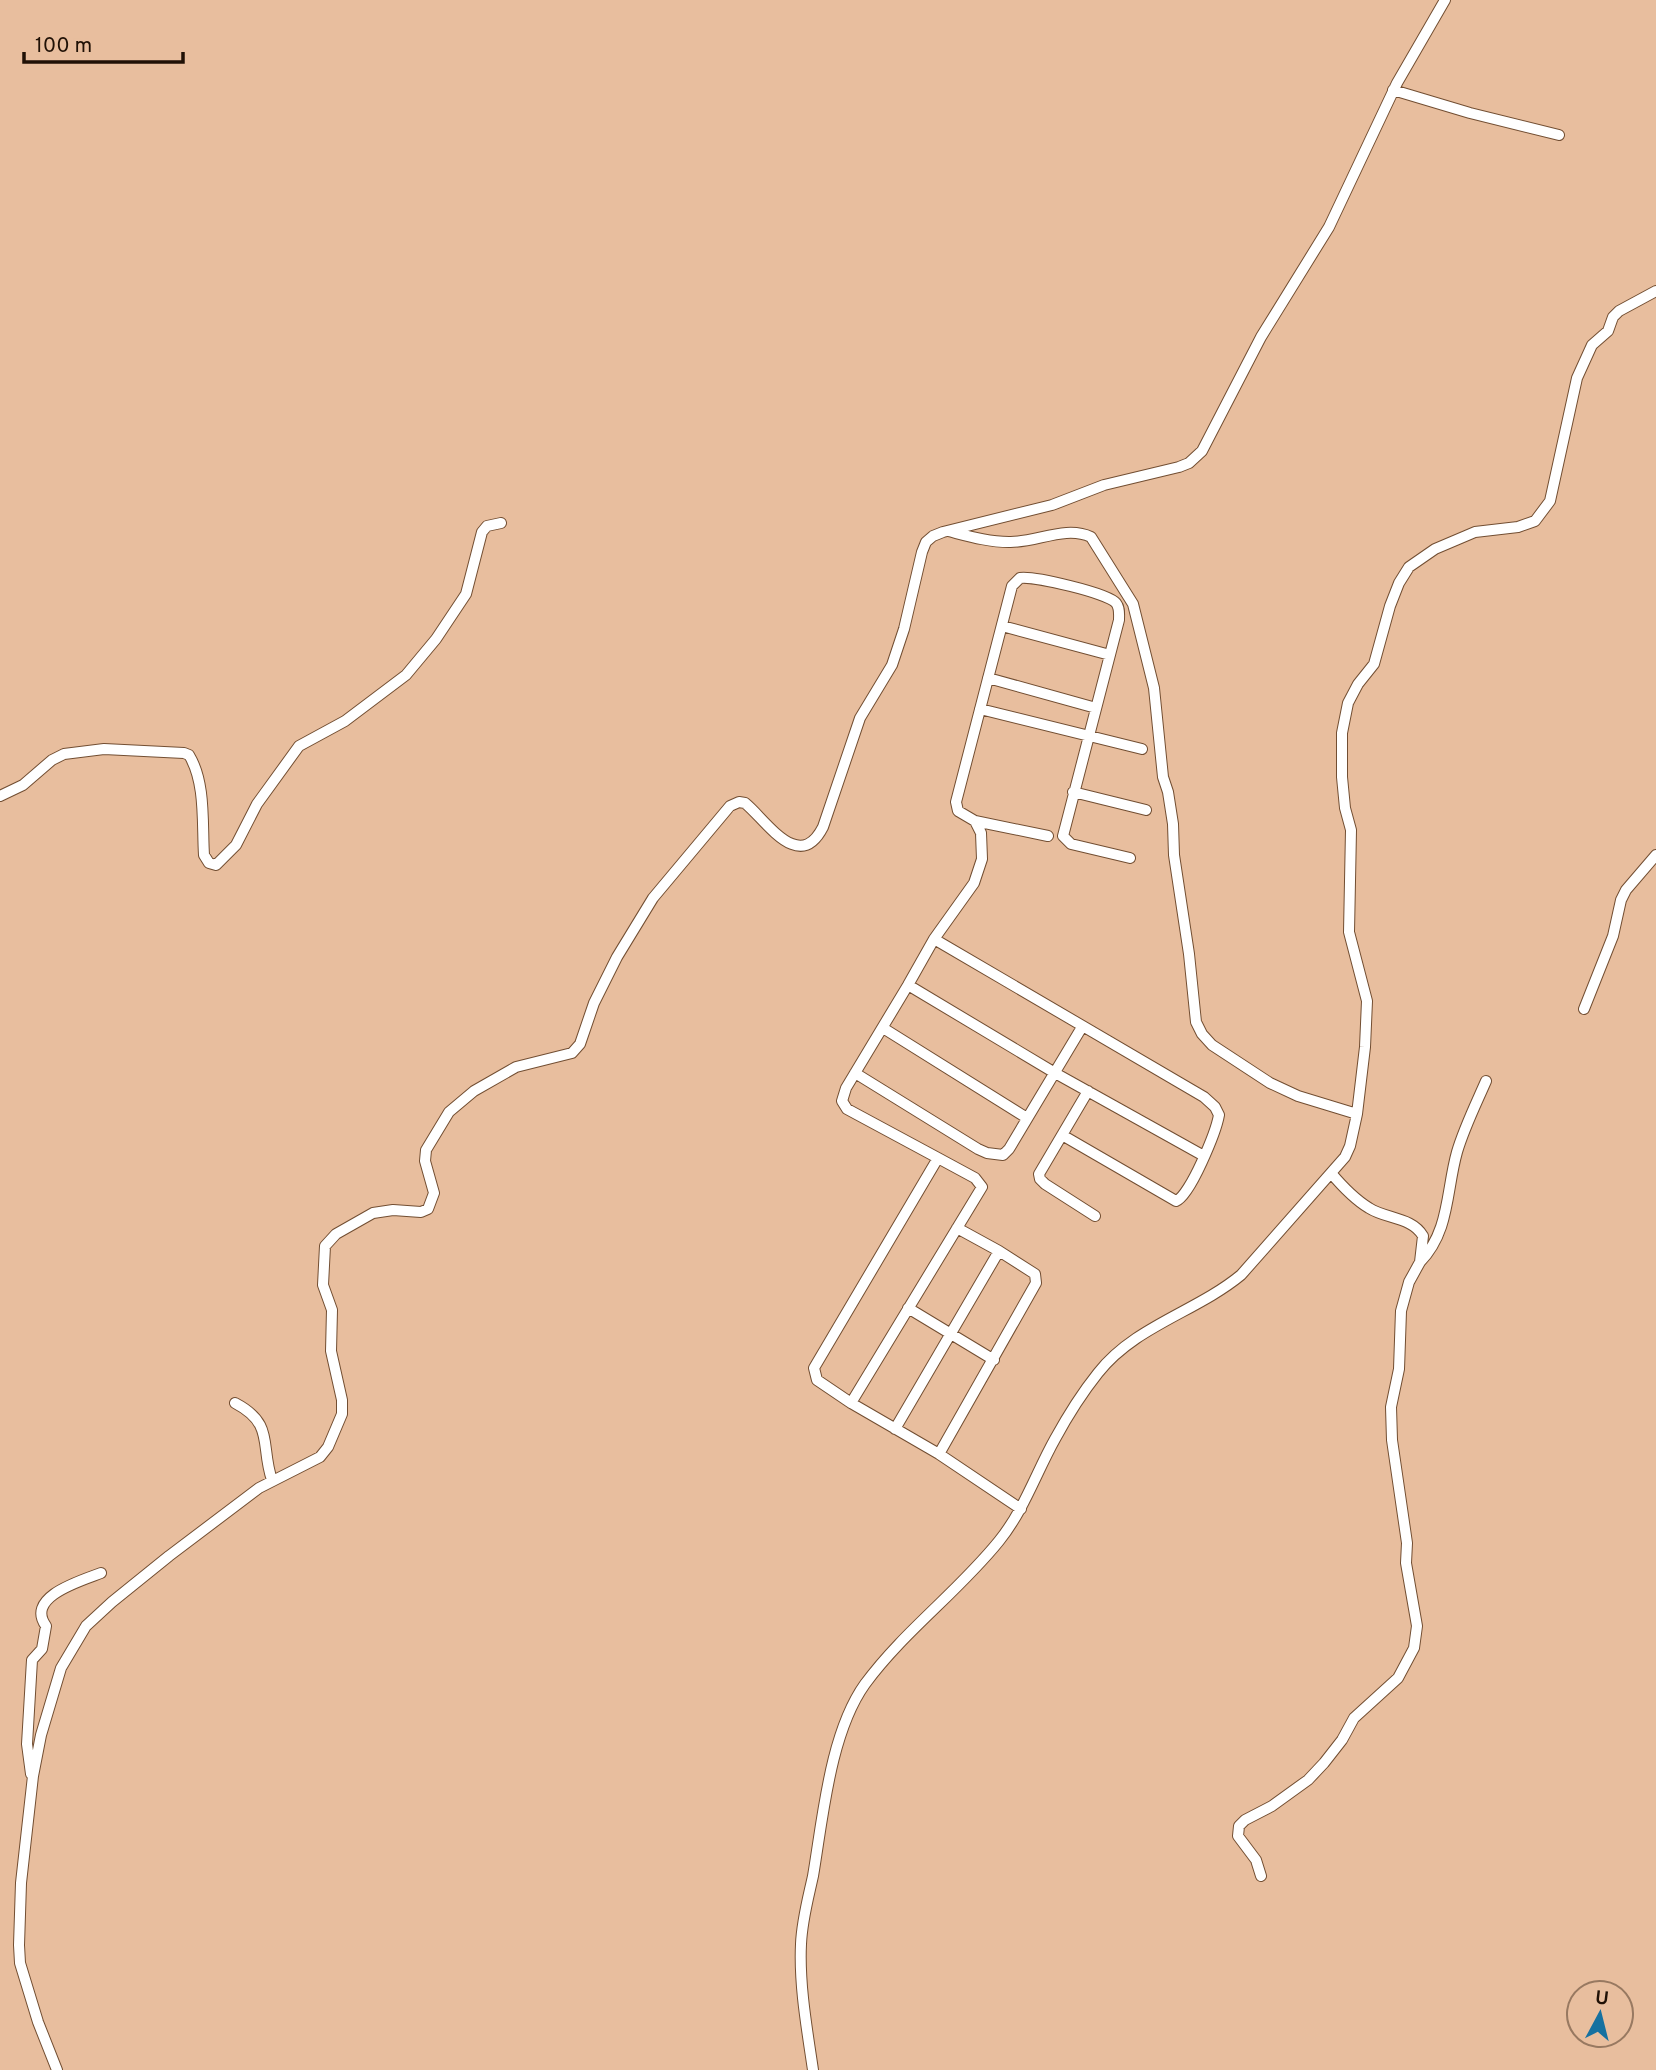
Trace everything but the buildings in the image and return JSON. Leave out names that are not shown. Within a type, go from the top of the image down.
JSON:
[{"type":"street","points":[[57,2070],[38,2022],[20,1963],[21,1883],[33,1776],[41,1735],[61,1668],[86,1626],[169,1556],[272,1480],[320,1457],[328,1447],[342,1414],[342,1400],[331,1351],[332,1310],[323,1285],[323,1251],[327,1242],[373,1213],[393,1210],[421,1212],[428,1209],[434,1193],[425,1161],[426,1150],[449,1112],[474,1091],[516,1067],[572,1053],[580,1044],[594,1003],[617,957],[653,898],[730,806],[745,803],[779,836],[794,845],[808,844],[816,839],[823,827],[860,718],[892,665],[926,542],[933,536],[962,526],[1052,505],[1104,485],[1179,467],[1196,458],[1208,444],[1261,337],[1329,227],[1394,90],[1445,0]]},
{"type":"street","points":[[1394,90],[1469,113],[1559,135]]},
{"type":"street","points":[[813,2070],[801,1956],[803,1921],[841,1733],[851,1706],[888,1655],[978,1566],[1001,1539],[1021,1509],[1054,1440],[1098,1372],[1141,1334],[1215,1294],[1241,1275],[1345,1157],[1357,1114],[1367,1001],[1349,932],[1351,830],[1345,808],[1342,777],[1342,733],[1348,703],[1358,684],[1374,664],[1390,606],[1409,566],[1475,532],[1518,527],[1535,521],[1544,512],[1550,501],[1577,379],[1592,345],[1608,331],[1619,310],[1656,291]]},
{"type":"street","points":[[0,796],[23,785],[52,760],[64,754],[104,749],[184,753],[190,755],[196,769],[201,796],[204,855],[209,863],[216,865],[236,845],[257,804],[299,746],[345,721],[406,675],[436,639],[466,594],[482,532],[486,526],[501,523]]},
{"type":"street","points":[[948,531],[977,539],[1011,542],[1066,533],[1091,537],[1133,604],[1154,688],[1161,761],[1173,824],[1174,856],[1196,1022],[1212,1045],[1270,1083],[1298,1096],[1357,1114]]},
{"type":"street","points":[[1048,836],[975,821],[958,811],[956,802],[1015,581],[1026,577],[1042,579],[1115,601],[1118,608],[1119,620],[1063,836],[1078,846],[1130,858]]},
{"type":"street","points":[[1002,626],[1110,655]]},
{"type":"street","points":[[988,678],[1096,708]]},
{"type":"street","points":[[980,709],[1142,749]]},
{"type":"street","points":[[1073,792],[1146,810]]},
{"type":"street","points":[[851,1403],[982,1187],[975,1178],[842,1105],[846,1088],[934,939],[970,891],[982,859],[981,833],[975,821]]},
{"type":"street","points":[[1584,1009],[1609,949],[1621,900],[1626,890],[1656,855]]},
{"type":"street","points":[[934,939],[1204,1097],[1216,1107],[1219,1115],[1186,1195],[1176,1201],[1062,1135]]},
{"type":"street","points":[[908,985],[1055,1073],[1204,1156]]},
{"type":"street","points":[[855,1073],[987,1153],[1003,1155],[1082,1027]]},
{"type":"street","points":[[883,1028],[1027,1118]]},
{"type":"street","points":[[1261,1877],[1256,1860],[1238,1836],[1239,1826],[1308,1780],[1342,1740],[1354,1718],[1398,1678],[1414,1648],[1417,1626],[1406,1563],[1407,1543],[1392,1440],[1391,1407],[1399,1369],[1401,1311],[1409,1282],[1440,1232],[1458,1151],[1486,1081]]},
{"type":"street","points":[[1088,1091],[1039,1174],[1040,1179],[1095,1216]]},
{"type":"street","points":[[938,1158],[814,1368],[817,1380],[939,1454],[1021,1509]]},
{"type":"street","points":[[1331,1174],[1350,1194],[1370,1208],[1408,1222],[1419,1230],[1423,1236],[1420,1262]]},
{"type":"street","points":[[939,1454],[1037,1279],[1035,1274],[999,1251],[957,1228]]},
{"type":"street","points":[[895,1429],[999,1251]]},
{"type":"street","points":[[908,1308],[994,1360]]},
{"type":"street","points":[[235,1403],[251,1413],[264,1430],[267,1464],[272,1480]]},
{"type":"street","points":[[33,1776],[28,1761],[27,1744],[32,1660],[42,1649],[46,1626],[40,1618],[41,1610],[54,1593],[101,1573]]}]
